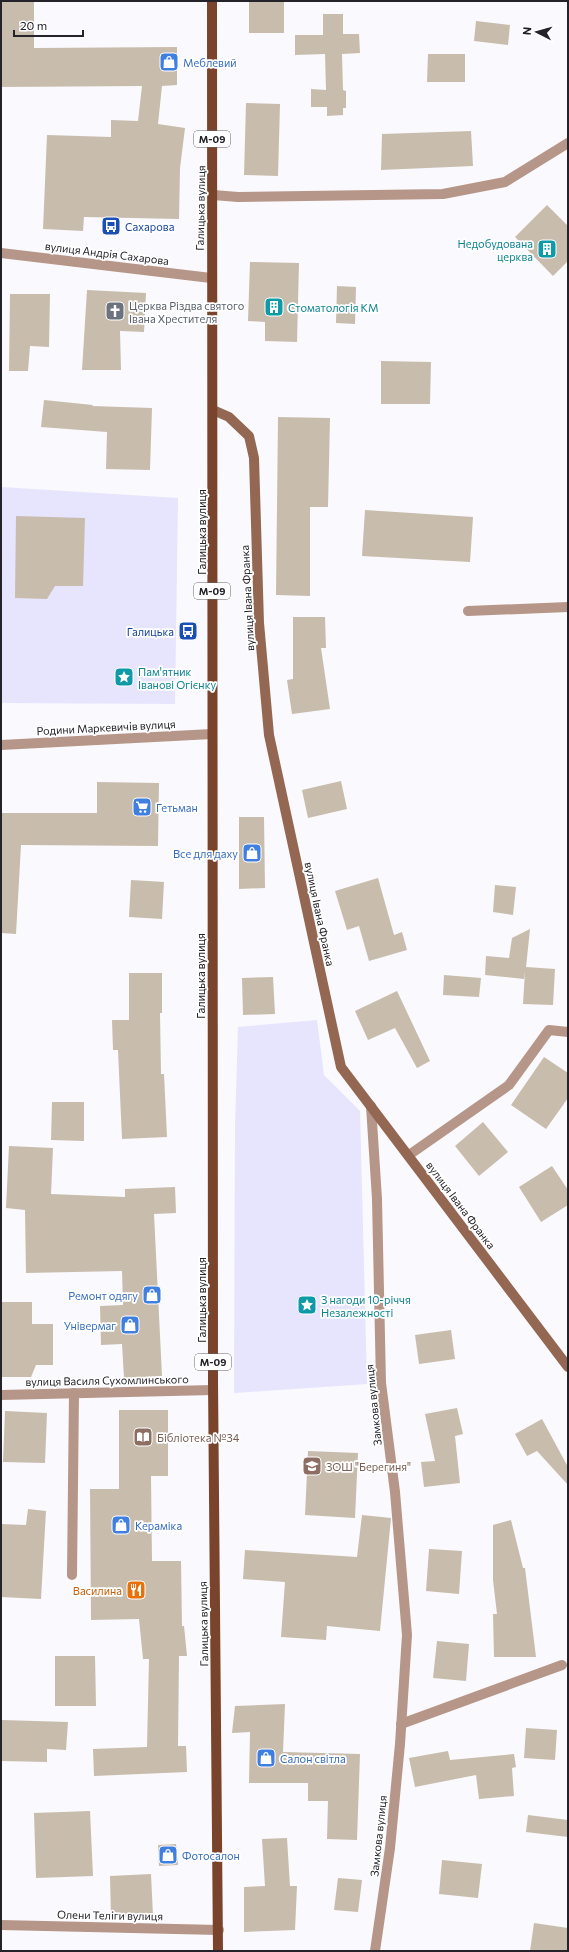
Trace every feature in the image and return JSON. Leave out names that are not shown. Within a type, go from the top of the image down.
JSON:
[{"type":"main road","name":"Галицька вулиця","points":[[212,1],[213,1390],[218,1951]]},
{"type":"street","points":[[213,195],[238,197],[443,194],[505,182],[568,143]]},
{"type":"street","name":"вулиця Андрія Сахарова","points":[[1,253],[211,278]]},
{"type":"street","name":"вулиця Івана Франка","points":[[213,410],[229,418],[249,436],[253,451],[258,623],[269,735],[341,1067],[568,1367]]},
{"type":"street","points":[[468,611],[568,607]]},
{"type":"street","name":"Родини Маркевичів вулиця","points":[[1,745],[212,734]]},
{"type":"street","points":[[408,1155],[509,1086],[549,1030],[568,1032]]},
{"type":"street","name":"Замкова вулиця","points":[[371,1106],[377,1199],[381,1383],[395,1492],[407,1635],[390,1848],[375,1951]]},
{"type":"street","name":"вулиця Василя Сухомлинського","points":[[1,1395],[213,1390]]},
{"type":"street","points":[[72,1575],[74,1393]]},
{"type":"street","points":[[401,1724],[562,1666]]},
{"type":"street","name":"Олени Теліги вулиця","points":[[1,1925],[218,1930]]},
{"type":"shaded area","points":[[1,487],[178,498],[175,704],[1,703]]},
{"type":"shaded area","points":[[317,1020],[324,1075],[360,1111],[367,1384],[234,1393],[235,1127],[238,1027]]},
{"type":"building","points":[[1,1],[34,1],[34,48],[177,47],[177,85],[162,86],[158,124],[185,128],[180,168],[179,219],[84,217],[83,231],[43,229],[47,135],[111,137],[111,120],[138,121],[142,86],[1,87]]},
{"type":"building","points":[[249,1],[284,1],[284,33],[249,33]]},
{"type":"building","points":[[323,14],[343,14],[343,34],[359,34],[360,53],[342,54],[343,90],[346,91],[346,108],[343,108],[343,115],[327,116],[327,107],[311,107],[311,89],[326,90],[325,54],[295,55],[295,35],[323,35]]},
{"type":"building","points":[[476,21],[510,25],[508,45],[474,41]]},
{"type":"building","points":[[428,54],[465,54],[465,82],[427,82]]},
{"type":"building","points":[[246,103],[280,104],[278,176],[244,175]]},
{"type":"building","points":[[471,131],[473,166],[381,170],[382,134]]},
{"type":"building","name":"Недобудована церква","points":[[547,205],[568,226],[568,261],[553,276],[515,237]]},
{"type":"building","points":[[250,262],[299,263],[297,342],[265,341],[265,322],[248,321]]},
{"type":"building","points":[[337,286],[356,287],[355,324],[336,323]]},
{"type":"building","name":"Церква Різдва святого Івана Хрестителя","points":[[87,290],[146,293],[144,332],[120,331],[121,370],[82,370]]},
{"type":"building","points":[[10,294],[50,294],[49,347],[30,346],[28,371],[9,371]]},
{"type":"building","points":[[381,361],[431,362],[430,404],[381,404]]},
{"type":"building","points":[[44,400],[93,405],[92,406],[152,408],[150,470],[106,469],[107,432],[41,427]]},
{"type":"building","points":[[278,417],[330,418],[328,507],[310,507],[310,596],[276,595]]},
{"type":"building","points":[[365,510],[473,517],[470,562],[362,556]]},
{"type":"building","points":[[16,516],[85,518],[83,586],[55,586],[47,599],[15,598]]},
{"type":"building","points":[[293,617],[325,617],[326,648],[321,648],[330,709],[292,714],[287,680],[293,679]]},
{"type":"building","points":[[341,781],[347,809],[308,818],[302,790]]},
{"type":"building","points":[[97,782],[159,783],[158,846],[21,845],[16,934],[1,933],[1,813],[97,813]]},
{"type":"building","name":"Все для даху","points":[[239,817],[264,817],[265,888],[239,889]]},
{"type":"building","points":[[378,878],[394,935],[402,932],[407,950],[369,961],[359,926],[347,930],[335,891]]},
{"type":"building","points":[[131,880],[164,882],[162,919],[129,917]]},
{"type":"building","points":[[495,885],[516,887],[513,915],[493,912]]},
{"type":"building","points":[[530,929],[526,967],[555,969],[553,1005],[523,1004],[525,971],[524,979],[485,975],[486,956],[509,958],[512,938]]},
{"type":"building","points":[[129,973],[162,973],[162,1013],[160,1013],[161,1074],[164,1074],[167,1137],[122,1139],[118,1050],[113,1050],[112,1020],[129,1020]]},
{"type":"building","points":[[444,975],[481,978],[479,997],[443,995]]},
{"type":"building","points":[[273,977],[275,1014],[243,1015],[242,978]]},
{"type":"building","points":[[397,991],[430,1061],[417,1068],[395,1028],[368,1040],[355,1011]]},
{"type":"building","points":[[544,1057],[568,1073],[568,1098],[546,1129],[511,1105]]},
{"type":"building","points":[[52,1102],[84,1102],[84,1141],[51,1140]]},
{"type":"building","points":[[483,1122],[508,1152],[479,1176],[455,1146]]},
{"type":"building","points":[[9,1146],[53,1148],[51,1194],[125,1197],[125,1189],[175,1187],[176,1213],[154,1214],[162,1376],[124,1378],[122,1344],[101,1345],[100,1306],[123,1305],[122,1271],[26,1273],[25,1210],[6,1208]]},
{"type":"building","points":[[552,1166],[568,1190],[568,1205],[541,1222],[519,1187]]},
{"type":"building","points":[[1,1302],[32,1302],[32,1324],[53,1324],[53,1365],[36,1365],[31,1377],[1,1377]]},
{"type":"building","points":[[451,1330],[455,1359],[419,1364],[415,1335]]},
{"type":"building","points":[[457,1408],[463,1434],[455,1436],[460,1483],[424,1487],[421,1462],[435,1461],[425,1414]]},
{"type":"building","points":[[119,1410],[168,1410],[168,1476],[151,1476],[152,1561],[181,1561],[182,1626],[184,1626],[187,1656],[179,1656],[178,1746],[186,1746],[187,1772],[94,1776],[93,1749],[147,1747],[149,1659],[143,1659],[139,1619],[91,1620],[90,1489],[119,1489]]},
{"type":"building","points":[[5,1411],[47,1413],[45,1463],[3,1462]]},
{"type":"building","points":[[542,1419],[568,1467],[568,1485],[537,1451],[527,1456],[515,1434]]},
{"type":"building","points":[[308,1451],[358,1453],[355,1518],[305,1515]]},
{"type":"building","points":[[28,1509],[46,1511],[41,1599],[1,1597],[1,1524],[26,1525]]},
{"type":"building","points":[[362,1515],[391,1518],[380,1631],[327,1626],[326,1640],[281,1637],[285,1582],[243,1579],[245,1550],[357,1557]]},
{"type":"building","points":[[511,1520],[523,1568],[525,1568],[536,1657],[494,1657],[493,1614],[497,1614],[493,1580],[493,1525]]},
{"type":"building","points":[[429,1549],[462,1551],[459,1594],[426,1591]]},
{"type":"building","points":[[437,1641],[469,1644],[466,1681],[433,1678]]},
{"type":"building","points":[[55,1656],[95,1656],[96,1706],[55,1706]]},
{"type":"building","points":[[285,1704],[283,1752],[360,1754],[357,1840],[327,1839],[328,1801],[308,1801],[308,1783],[249,1783],[250,1732],[232,1733],[235,1706]]},
{"type":"building","points":[[2,1720],[68,1722],[66,1750],[47,1749],[47,1762],[1,1761]]},
{"type":"building","points":[[526,1728],[557,1730],[555,1760],[524,1758]]},
{"type":"building","points":[[448,1751],[450,1760],[514,1754],[516,1767],[512,1768],[514,1796],[479,1799],[476,1775],[415,1787],[409,1758]]},
{"type":"building","points":[[90,1811],[93,1876],[36,1878],[34,1813]]},
{"type":"building","points":[[528,1815],[568,1820],[568,1837],[526,1832]]},
{"type":"building","points":[[287,1838],[290,1886],[297,1886],[295,1930],[244,1932],[244,1887],[265,1886],[262,1839]]},
{"type":"building","name":"Фотосалон","points":[[176,1844],[178,1865],[159,1866],[158,1845]]},
{"type":"building","points":[[442,1860],[482,1864],[478,1898],[439,1894]]},
{"type":"building","points":[[151,1874],[153,1916],[111,1918],[110,1876]]},
{"type":"building","points":[[338,1878],[362,1880],[358,1912],[334,1910]]},
{"type":"building","points":[[534,1923],[568,1928],[568,1951],[530,1951]]},
{"type":"place","name":"Меблевий","points":[[169,62]]},
{"type":"place","name":"Сахарова","points":[[111,226]]},
{"type":"place","name":"Недобудована церква","points":[[547,249]]},
{"type":"place","name":"Стоматологія KM","points":[[274,307]]},
{"type":"place","name":"Церква Різдва святого Івана Хрестителя","points":[[115,311]]},
{"type":"place","name":"Галицька","points":[[188,631]]},
{"type":"place","name":"Пам'ятник Іванові Огієнку","points":[[124,677]]},
{"type":"place","name":"Гетьман","points":[[142,807]]},
{"type":"place","name":"Все для даху","points":[[252,853]]},
{"type":"place","name":"Ремонт одягу","points":[[152,1295]]},
{"type":"place","name":"З нагоди 10-річчя Незалежності","points":[[307,1305]]},
{"type":"place","name":"Універмаг","points":[[130,1325]]},
{"type":"place","name":"Бібліотека №34","points":[[143,1437]]},
{"type":"place","name":"ЗОШ \"Берегиня\"","points":[[312,1466]]},
{"type":"place","name":"Кераміка","points":[[121,1525]]},
{"type":"place","name":"Василина","points":[[136,1590]]},
{"type":"place","name":"Салон світла","points":[[266,1758]]},
{"type":"place","name":"Фотосалон","points":[[168,1855]]}]
